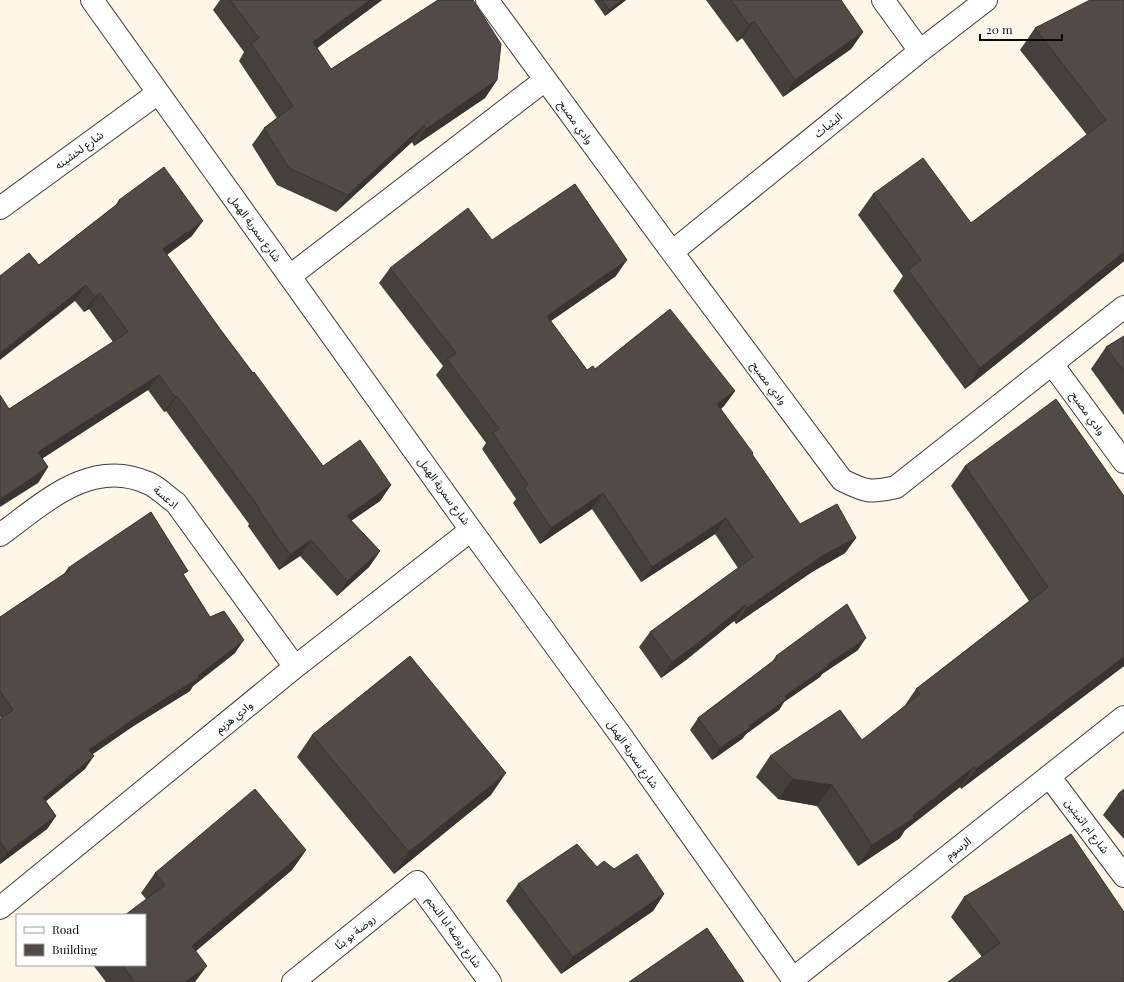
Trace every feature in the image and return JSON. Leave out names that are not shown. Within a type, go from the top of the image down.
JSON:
[{"type":"street","name":"شارع سمرية الهمل","points":[[92,0],[471,530],[619,733],[794,980]]},
{"type":"street","name":"وادي مصبح","points":[[487,0],[842,480],[860,489],[877,492],[896,487],[1124,307]]},
{"type":"street","points":[[883,0],[920,51]]},
{"type":"street","name":"اليثياث","points":[[672,252],[920,51],[986,0]]},
{"type":"street","points":[[290,276],[545,80]]},
{"type":"street","name":"شارع لخشينه","points":[[0,208],[158,93]]},
{"type":"street","name":"وادي مصبح","points":[[1052,364],[1124,462]]},
{"type":"street","name":"ادعسة","points":[[0,535],[64,489],[89,478],[120,474],[149,483],[176,503],[296,667]]},
{"type":"street","name":"وادي هزيم","points":[[0,908],[296,667],[471,530]]},
{"type":"street","name":"الرسوم","points":[[794,980],[1124,717]]},
{"type":"street","name":"شارع ام اثنيتين","points":[[1050,776],[1124,876]]},
{"type":"street","name":"روضة بو بنّا","points":[[293,982],[417,882]]},
{"type":"street","name":"شارع روضة ابا النجم","points":[[417,882],[490,982]]},
{"type":"building","points":[[230,0],[370,0],[313,42],[331,69],[438,0],[473,0],[501,44],[497,80],[426,129],[424,125],[348,195],[289,168],[264,128],[293,106],[251,43],[259,38]]},
{"type":"building","points":[[602,0],[622,0],[609,10]]},
{"type":"building","points":[[731,0],[841,0],[863,32],[795,80],[754,21],[749,25]]},
{"type":"building","points":[[1090,0],[1124,0],[1124,252],[980,368],[908,270],[921,260],[873,194],[923,158],[971,223],[1106,120],[1035,28]]},
{"type":"building","points":[[164,167],[203,221],[163,249],[220,329],[253,373],[254,372],[323,466],[360,440],[391,485],[347,516],[380,551],[347,581],[311,540],[290,555],[259,510],[260,509],[177,396],[175,397],[159,375],[38,452],[48,467],[0,499],[0,395],[9,409],[128,332],[100,293],[95,297],[86,285],[0,353],[0,276],[29,253],[39,265],[120,202],[119,200]]},
{"type":"building","points":[[575,184],[627,260],[547,316],[587,370],[593,366],[595,369],[670,309],[735,391],[717,404],[753,453],[752,454],[800,524],[837,504],[856,538],[822,556],[747,608],[745,605],[672,662],[650,632],[753,557],[726,518],[652,567],[603,493],[551,528],[524,488],[528,485],[493,433],[499,429],[447,359],[456,353],[390,268],[468,208],[492,240]]},
{"type":"building","points":[[1124,336],[1124,372],[1106,347]]},
{"type":"building","points":[[1056,399],[1124,496],[1124,657],[976,769],[974,767],[913,815],[914,818],[872,845],[832,785],[793,779],[770,756],[840,710],[862,740],[920,694],[916,689],[1048,587],[965,466]]},
{"type":"building","points":[[151,512],[188,571],[183,574],[210,617],[224,611],[244,640],[198,676],[199,678],[144,712],[89,750],[94,756],[43,798],[56,816],[8,852],[0,842],[0,719],[13,710],[0,691],[0,617],[70,570],[68,568]]},
{"type":"building","points":[[847,604],[866,638],[785,696],[787,699],[749,726],[750,728],[720,748],[698,718],[777,658],[776,656]]},
{"type":"building","points":[[410,656],[506,773],[409,852],[312,735]]},
{"type":"building","points":[[255,789],[306,850],[192,946],[207,966],[185,982],[135,982],[123,966],[146,966],[146,914],[126,914],[165,885],[155,873]]},
{"type":"building","points":[[1124,789],[1124,800],[1118,794]]},
{"type":"building","points":[[1071,834],[1124,912],[1124,982],[948,982],[1000,943],[964,897]]},
{"type":"building","points":[[577,844],[597,867],[604,861],[614,869],[637,854],[664,894],[573,957],[518,884]]},
{"type":"building","points":[[707,928],[744,982],[629,982]]}]
